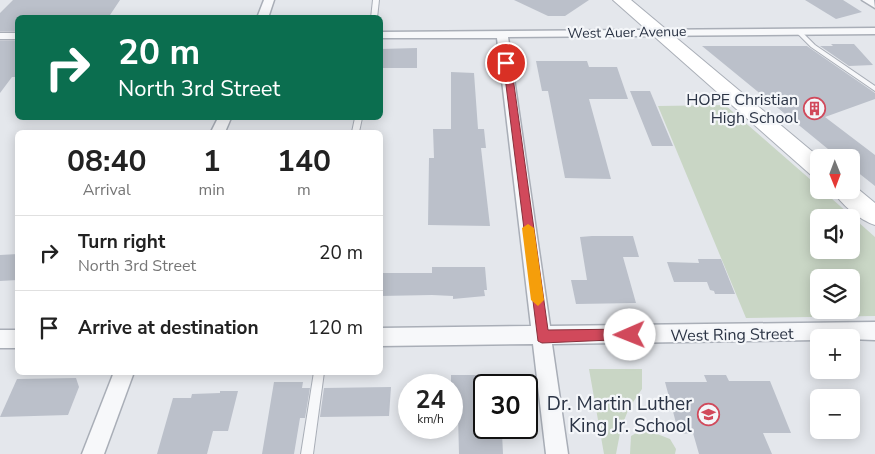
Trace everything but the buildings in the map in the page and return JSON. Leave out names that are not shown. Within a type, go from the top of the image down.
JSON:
[{"type":"main road","points":[[621,0],[810,160]]},
{"type":"main road","points":[[855,199],[875,216]]},
{"type":"street","points":[[263,15],[269,0]]},
{"type":"street","points":[[867,0],[875,5]]},
{"type":"street","name":"West Auer Avenue","points":[[383,35],[875,30]]},
{"type":"street","points":[[502,34],[557,454]]},
{"type":"street","points":[[0,36],[15,36]]},
{"type":"street","name":"West Ring Street","points":[[383,337],[875,331]]},
{"type":"street","points":[[0,340],[15,339]]},
{"type":"street","points":[[93,454],[123,375]]},
{"type":"lane","points":[[374,15],[376,0]]},
{"type":"lane","points":[[798,31],[813,46],[875,88]]},
{"type":"lane","points":[[307,454],[318,375]]},
{"type":"green space","points":[[725,105],[810,179],[810,199],[832,199],[843,209],[810,209],[810,259],[860,259],[860,224],[875,237],[875,316],[860,316],[860,269],[810,269],[810,317],[746,318],[658,106]]},
{"type":"green space","points":[[589,369],[642,369],[642,389],[629,408],[621,428],[616,454],[604,454]]},
{"type":"green space","points":[[647,430],[670,439],[676,449],[675,454],[630,454],[631,436]]},
{"type":"slow traffic","points":[[528,228],[538,300]]},
{"type":"place","name":"HOPE Christian High School","points":[[814,108]]},
{"type":"place","name":"Dr. Martin Luther King Jr. School","points":[[708,414]]},
{"type":"route","points":[[506,63],[542,336],[630,335]]}]
